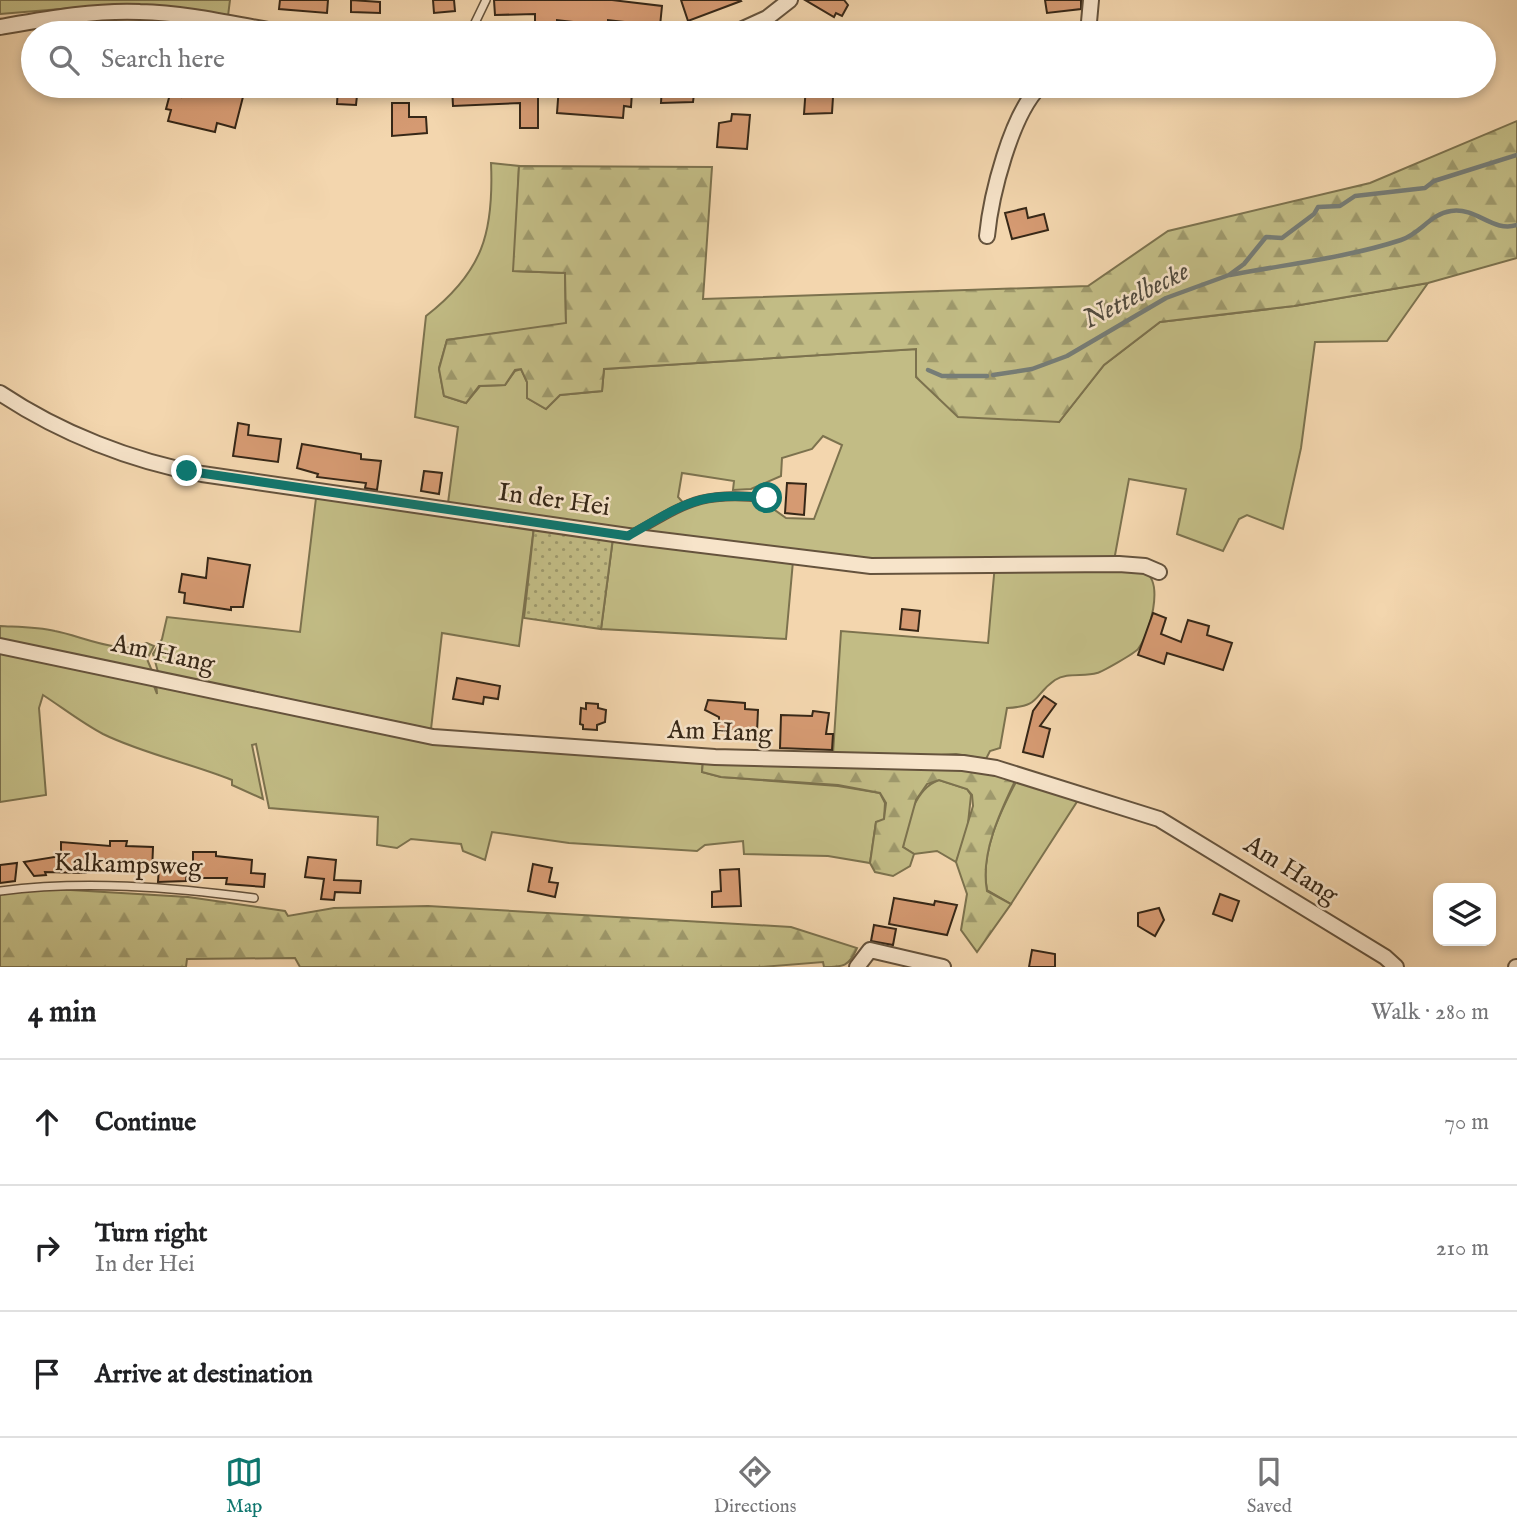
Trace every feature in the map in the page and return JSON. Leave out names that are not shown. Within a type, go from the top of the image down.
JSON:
[{"type":"street","points":[[761,21],[790,0]]},
{"type":"street","points":[[1089,21],[1091,0]]},
{"type":"street","points":[[44,21],[102,13],[140,12],[220,21]]},
{"type":"street","points":[[0,27],[21,24]]},
{"type":"street","points":[[987,236],[990,209],[1016,124],[1030,98]]},
{"type":"street","name":"In der Hei","points":[[0,393],[36,417],[164,467],[628,536],[871,566],[1119,565],[1145,566],[1159,572]]},
{"type":"street","name":"Am Hang","points":[[0,646],[433,737],[715,757],[963,763],[996,768],[1159,818],[1374,950],[1396,967]]},
{"type":"street","points":[[858,967],[870,950],[943,967]]},
{"type":"lane","points":[[475,21],[486,0]]},
{"type":"lane","points":[[628,536],[688,502],[736,495],[767,498]]},
{"type":"lane","name":"Kalkampsweg","points":[[0,891],[56,884],[201,891],[254,898]]},
{"type":"green space","points":[[0,0],[230,0],[228,16],[121,4],[0,14]]},
{"type":"green space","points":[[1517,121],[1517,258],[1428,283],[1294,306],[1160,322],[1104,365],[1059,422],[958,417],[916,377],[916,349],[604,369],[602,391],[560,395],[546,409],[527,398],[527,382],[521,369],[515,370],[505,385],[479,386],[466,403],[444,396],[439,369],[447,340],[566,323],[565,273],[513,271],[519,166],[712,167],[703,299],[1088,286],[1168,231],[1370,183]]},
{"type":"green space","points":[[491,163],[519,166],[514,271],[565,273],[566,324],[447,340],[439,368],[444,396],[466,403],[480,386],[505,385],[515,371],[521,369],[527,382],[527,398],[546,409],[560,395],[602,391],[604,369],[916,349],[1059,422],[1104,365],[1160,322],[1294,306],[1428,283],[1387,341],[1315,342],[1301,448],[1283,529],[1247,515],[1239,519],[1223,551],[1177,534],[1186,489],[1129,479],[1113,566],[1145,572],[1154,587],[1153,609],[1147,632],[1136,651],[1097,673],[1070,675],[1055,680],[1032,702],[1007,708],[1000,748],[990,751],[986,759],[956,754],[911,757],[833,754],[841,631],[988,643],[995,564],[866,562],[654,536],[448,503],[458,427],[415,417],[426,316],[461,283],[481,249],[487,230]],"holes":[[[823,436],[842,445],[814,519],[786,518],[765,503],[751,499],[705,501],[687,507],[678,497],[682,473],[734,481],[733,490],[751,489],[781,476],[782,458],[812,449]]]},
{"type":"green space","points":[[316,498],[534,527],[519,646],[442,633],[431,729],[158,672],[153,654],[162,639],[167,617],[300,632]]},
{"type":"green space","points":[[534,527],[613,538],[601,629],[524,618]]},
{"type":"green space","points":[[613,538],[793,561],[786,639],[601,629]]},
{"type":"green space","points":[[0,626],[66,633],[114,646],[147,643],[154,646],[147,659],[152,671],[0,641]]},
{"type":"green space","points":[[0,651],[152,681],[157,694],[156,682],[438,743],[703,761],[702,772],[721,777],[838,786],[880,793],[885,803],[884,820],[876,822],[870,863],[828,856],[744,854],[743,841],[705,845],[697,851],[569,843],[492,832],[485,860],[463,851],[461,844],[411,839],[397,848],[377,845],[378,817],[269,808],[256,744],[252,745],[263,799],[232,785],[232,780],[103,734],[43,695],[39,708],[46,795],[0,802]]},
{"type":"green space","points":[[703,761],[963,770],[1016,779],[993,834],[986,863],[987,891],[1011,904],[977,952],[961,930],[967,894],[956,862],[973,806],[972,795],[967,789],[939,780],[927,784],[916,800],[903,847],[914,854],[910,866],[893,876],[875,872],[870,863],[876,822],[884,819],[886,803],[880,793],[838,785],[721,777],[702,772]]},
{"type":"green space","points":[[939,780],[967,789],[971,795],[967,833],[956,862],[937,851],[914,854],[903,847],[913,807],[923,791]]},
{"type":"green space","points":[[1017,780],[1080,797],[1011,904],[987,890],[986,862],[993,833]]},
{"type":"green space","points":[[54,889],[188,897],[285,911],[288,916],[334,908],[428,906],[791,927],[857,948],[848,962],[831,967],[824,967],[823,962],[761,967],[300,967],[295,958],[187,959],[186,967],[0,967],[0,892]]},
{"type":"building","points":[[280,0],[328,0],[327,13],[279,9]]},
{"type":"building","points":[[351,0],[380,2],[380,13],[351,12]]},
{"type":"building","points":[[433,0],[454,0],[455,11],[434,13]]},
{"type":"building","points":[[494,0],[612,0],[662,6],[660,21],[535,21],[535,14],[495,15]]},
{"type":"building","points":[[681,0],[740,0],[741,1],[688,21]]},
{"type":"building","points":[[805,0],[844,0],[848,5],[842,16],[836,13],[834,17]]},
{"type":"building","points":[[1045,0],[1081,0],[1081,9],[1047,13]]},
{"type":"building","points":[[169,98],[243,98],[235,128],[217,123],[215,132],[168,121],[171,110],[166,109]]},
{"type":"building","points":[[337,98],[357,98],[356,105],[337,104]]},
{"type":"building","points":[[453,98],[538,98],[538,128],[520,128],[520,103],[453,106]]},
{"type":"building","points":[[558,98],[632,98],[631,107],[624,106],[623,118],[557,113]]},
{"type":"building","points":[[661,98],[694,98],[693,102],[661,103]]},
{"type":"building","points":[[805,98],[833,98],[832,113],[804,114]]},
{"type":"building","points":[[392,103],[409,103],[409,117],[426,117],[427,133],[392,136]]},
{"type":"building","points":[[732,114],[750,115],[747,149],[717,147],[719,123],[731,121]]},
{"type":"building","points":[[1026,208],[1028,218],[1044,214],[1048,230],[1012,239],[1005,213]]},
{"type":"building","points":[[238,423],[249,425],[248,435],[281,439],[278,462],[233,456]]},
{"type":"building","points":[[302,444],[361,454],[361,459],[381,461],[377,490],[365,488],[366,483],[317,477],[318,474],[297,468]]},
{"type":"building","points":[[424,471],[442,473],[439,494],[421,491]]},
{"type":"building","points":[[787,483],[806,484],[804,515],[785,513]]},
{"type":"building","points":[[208,558],[250,565],[243,607],[231,607],[231,610],[184,603],[185,593],[179,592],[182,574],[206,578]]},
{"type":"building","points":[[902,609],[920,611],[918,631],[900,629]]},
{"type":"building","points":[[1153,613],[1166,618],[1161,634],[1181,642],[1188,620],[1209,626],[1207,635],[1232,643],[1223,670],[1167,653],[1164,664],[1138,655]]},
{"type":"building","points":[[457,678],[500,686],[498,699],[484,697],[483,704],[453,699]]},
{"type":"building","points":[[1044,696],[1056,704],[1040,726],[1050,729],[1043,757],[1023,752],[1033,711]]},
{"type":"building","points":[[708,700],[745,703],[745,709],[758,710],[757,732],[719,730],[719,717],[705,710]]},
{"type":"building","points":[[586,703],[598,704],[598,708],[606,710],[605,722],[597,725],[597,730],[583,729],[580,724],[581,708],[586,709]]},
{"type":"building","points":[[813,711],[829,713],[826,734],[833,734],[832,750],[780,748],[781,715],[812,716]]},
{"type":"building","points":[[110,841],[127,841],[126,846],[153,847],[152,872],[109,871],[109,860],[87,859],[86,873],[45,872],[46,875],[34,876],[24,862],[61,856],[61,842],[110,846]]},
{"type":"building","points":[[193,852],[216,852],[216,856],[252,860],[251,873],[265,874],[264,887],[226,884],[227,878],[187,878],[187,865],[193,865]]},
{"type":"building","points":[[308,857],[336,860],[334,880],[361,881],[360,893],[335,892],[334,900],[321,899],[324,879],[305,877]]},
{"type":"building","points":[[17,863],[15,881],[0,883],[0,865]]},
{"type":"building","points":[[533,864],[552,868],[549,882],[558,883],[555,897],[528,891]]},
{"type":"building","points":[[159,866],[187,868],[186,881],[158,882]]},
{"type":"building","points":[[739,869],[741,906],[712,907],[712,892],[721,891],[720,870]]},
{"type":"building","points":[[1220,894],[1239,901],[1232,921],[1213,914]]},
{"type":"building","points":[[894,898],[934,905],[935,901],[957,905],[947,935],[889,924]]},
{"type":"building","points":[[1159,908],[1164,920],[1155,936],[1138,926],[1138,913]]},
{"type":"building","points":[[874,925],[896,929],[893,945],[871,941]]},
{"type":"building","points":[[1032,950],[1055,954],[1055,967],[1029,967]]},
{"type":"waterway","name":"Nettelbecke","points":[[993,375],[1032,369],[1067,356],[1166,298],[1229,275],[1244,264],[1266,237],[1282,238],[1314,214],[1318,207],[1340,206],[1355,196],[1425,188],[1434,181],[1517,155]]},
{"type":"waterway","points":[[1230,275],[1338,256],[1401,240],[1437,216],[1451,211],[1469,213],[1500,226],[1517,225]]},
{"type":"waterway","name":"Nettelbecke","points":[[928,370],[942,376],[987,376]]},
{"type":"route","points":[[187,471],[628,536],[688,502],[705,497],[736,495],[767,498]]}]
